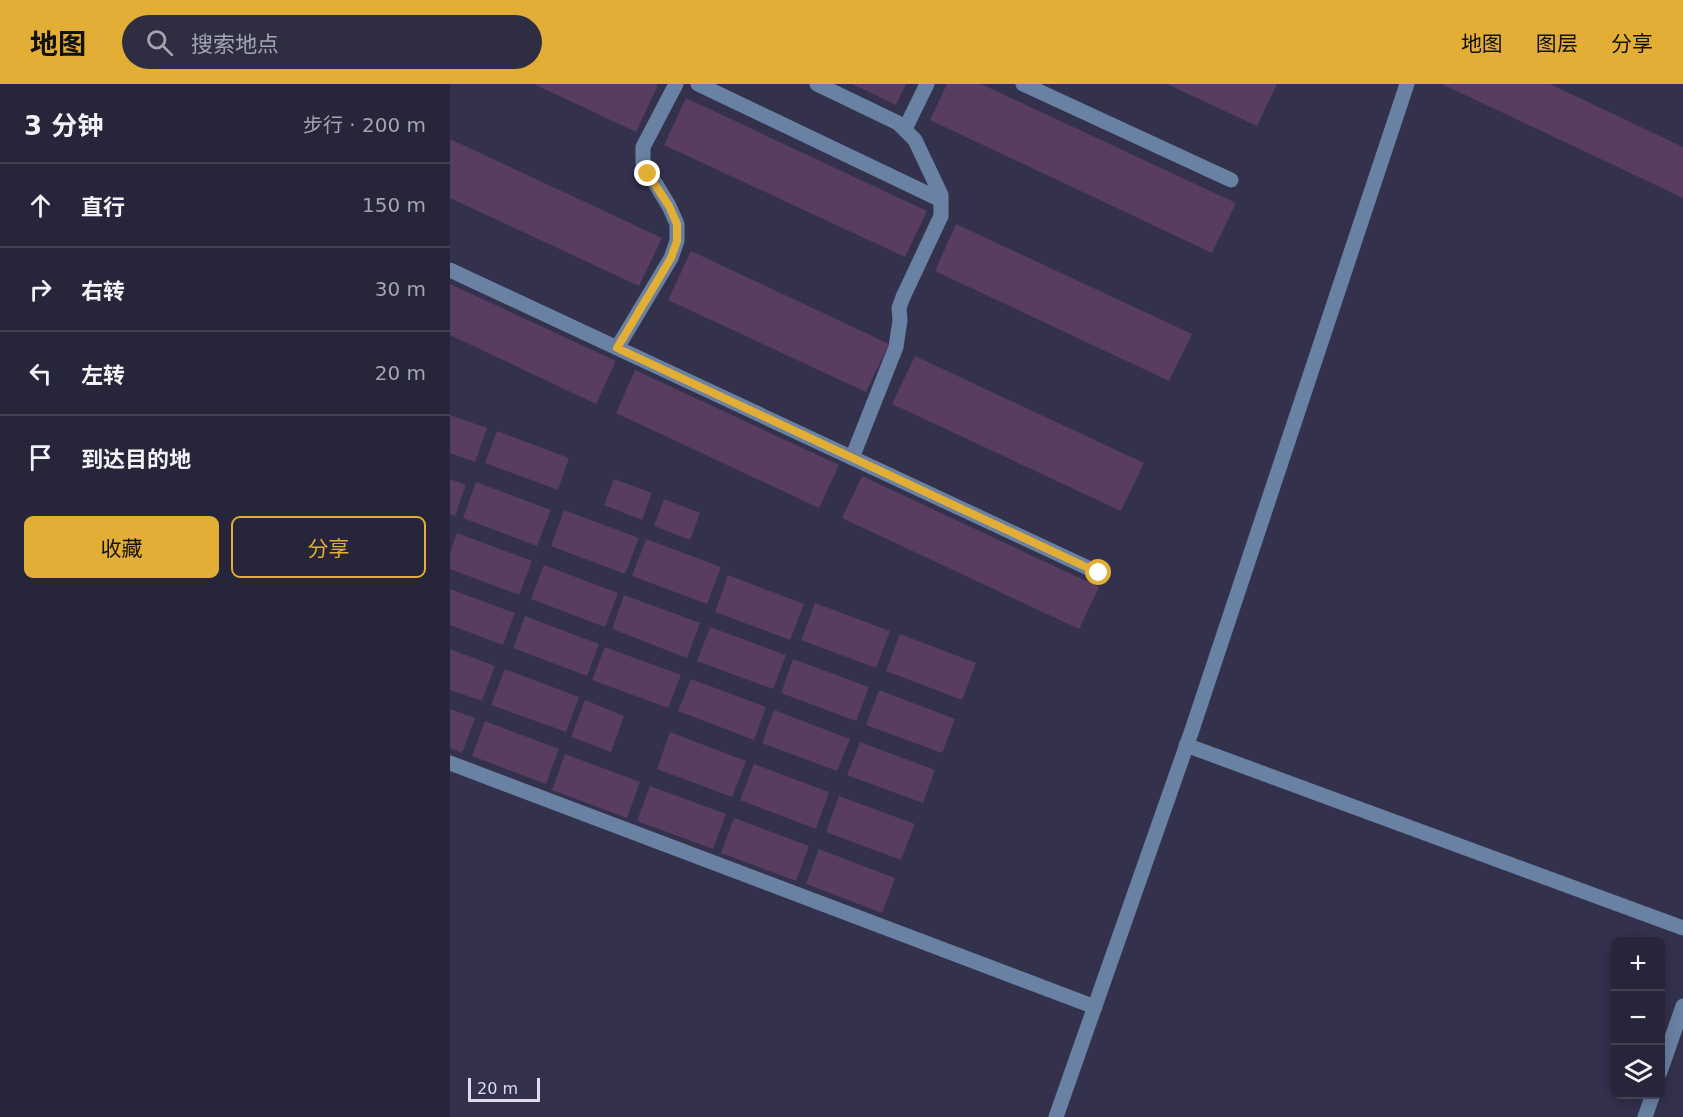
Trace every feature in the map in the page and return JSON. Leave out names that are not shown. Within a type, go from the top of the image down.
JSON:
[{"type":"street","points":[[617,348],[671,258],[677,241],[677,224],[643,163],[643,147],[676,84]]},
{"type":"street","points":[[698,84],[941,200]]},
{"type":"street","points":[[817,84],[898,123],[905,129],[915,140],[941,195],[941,216],[903,297],[899,308],[900,320],[896,347],[852,458]]},
{"type":"street","points":[[905,129],[927,84]]},
{"type":"street","points":[[1023,84],[1231,180]]},
{"type":"street","points":[[1056,1117],[1186,745],[1407,84]]},
{"type":"street","points":[[450,270],[1099,573]]},
{"type":"street","points":[[1186,745],[1683,928]]},
{"type":"street","points":[[450,763],[1095,1008]]},
{"type":"street","points":[[1665,1058],[1683,1006]]},
{"type":"street","points":[[1645,1117],[1652,1099]]},
{"type":"building","points":[[534,84],[656,84],[658,85],[636,132]]},
{"type":"building","points":[[852,84],[906,84],[896,105]]},
{"type":"building","points":[[947,84],[981,84],[1236,203],[1212,253],[930,120]]},
{"type":"building","points":[[1167,84],[1277,84],[1257,126]]},
{"type":"building","points":[[1442,84],[1550,84],[1683,147],[1683,198]]},
{"type":"building","points":[[686,98],[927,211],[905,257],[664,145]]},
{"type":"building","points":[[450,139],[662,238],[639,286],[450,198]]},
{"type":"building","points":[[956,224],[1192,334],[1169,381],[935,271]]},
{"type":"building","points":[[691,251],[889,344],[866,392],[668,300]]},
{"type":"building","points":[[450,284],[616,361],[596,404],[450,335]]},
{"type":"building","points":[[915,356],[1144,463],[1121,511],[892,404]]},
{"type":"building","points":[[635,370],[839,465],[819,508],[616,413]]},
{"type":"building","points":[[450,415],[487,428],[475,462],[450,453]]},
{"type":"building","points":[[497,431],[569,458],[558,490],[485,463]]},
{"type":"building","points":[[862,476],[1099,587],[1079,629],[842,518]]},
{"type":"building","points":[[450,479],[466,485],[455,516],[450,514]]},
{"type":"building","points":[[614,479],[652,493],[642,520],[604,505]]},
{"type":"building","points":[[476,482],[551,510],[537,546],[463,518]]},
{"type":"building","points":[[664,499],[700,513],[690,540],[654,526]]},
{"type":"building","points":[[564,510],[639,538],[625,574],[551,546]]},
{"type":"building","points":[[457,533],[532,561],[519,595],[450,569],[450,552]]},
{"type":"building","points":[[646,539],[721,567],[707,604],[632,576]]},
{"type":"building","points":[[544,565],[618,593],[605,627],[531,599]]},
{"type":"building","points":[[728,575],[804,604],[790,640],[715,612]]},
{"type":"building","points":[[450,589],[515,613],[503,645],[450,625]]},
{"type":"building","points":[[624,595],[700,623],[687,658],[612,629]]},
{"type":"building","points":[[815,603],[890,631],[876,668],[801,640]]},
{"type":"building","points":[[525,616],[599,644],[587,676],[513,648]]},
{"type":"building","points":[[710,627],[786,655],[773,689],[697,661]]},
{"type":"building","points":[[900,634],[976,663],[962,700],[886,671]]},
{"type":"building","points":[[605,647],[681,675],[668,708],[592,680]]},
{"type":"building","points":[[450,649],[495,666],[482,701],[450,690]]},
{"type":"building","points":[[793,659],[869,687],[856,721],[781,693]]},
{"type":"building","points":[[505,669],[579,697],[566,732],[491,705]]},
{"type":"building","points":[[691,679],[766,707],[754,740],[678,711]]},
{"type":"building","points":[[879,690],[955,719],[942,753],[866,725]]},
{"type":"building","points":[[585,700],[624,716],[611,752],[571,737]]},
{"type":"building","points":[[450,709],[475,718],[462,753],[450,748]]},
{"type":"building","points":[[774,710],[850,739],[837,771],[762,743]]},
{"type":"building","points":[[485,721],[559,749],[546,784],[472,756]]},
{"type":"building","points":[[670,732],[746,761],[732,797],[657,769]]},
{"type":"building","points":[[860,742],[935,770],[923,803],[847,775]]},
{"type":"building","points":[[565,754],[640,782],[627,818],[552,790]]},
{"type":"building","points":[[754,764],[829,792],[816,829],[740,800]]},
{"type":"building","points":[[650,786],[726,814],[713,849],[637,821]]},
{"type":"building","points":[[839,796],[915,824],[901,860],[826,832]]},
{"type":"building","points":[[734,818],[809,846],[796,881],[721,853]]},
{"type":"building","points":[[819,849],[895,878],[882,913],[806,884]]},
{"type":"route","points":[[648,174],[669,206],[677,224],[677,241],[671,258],[617,348],[1099,573]]}]
